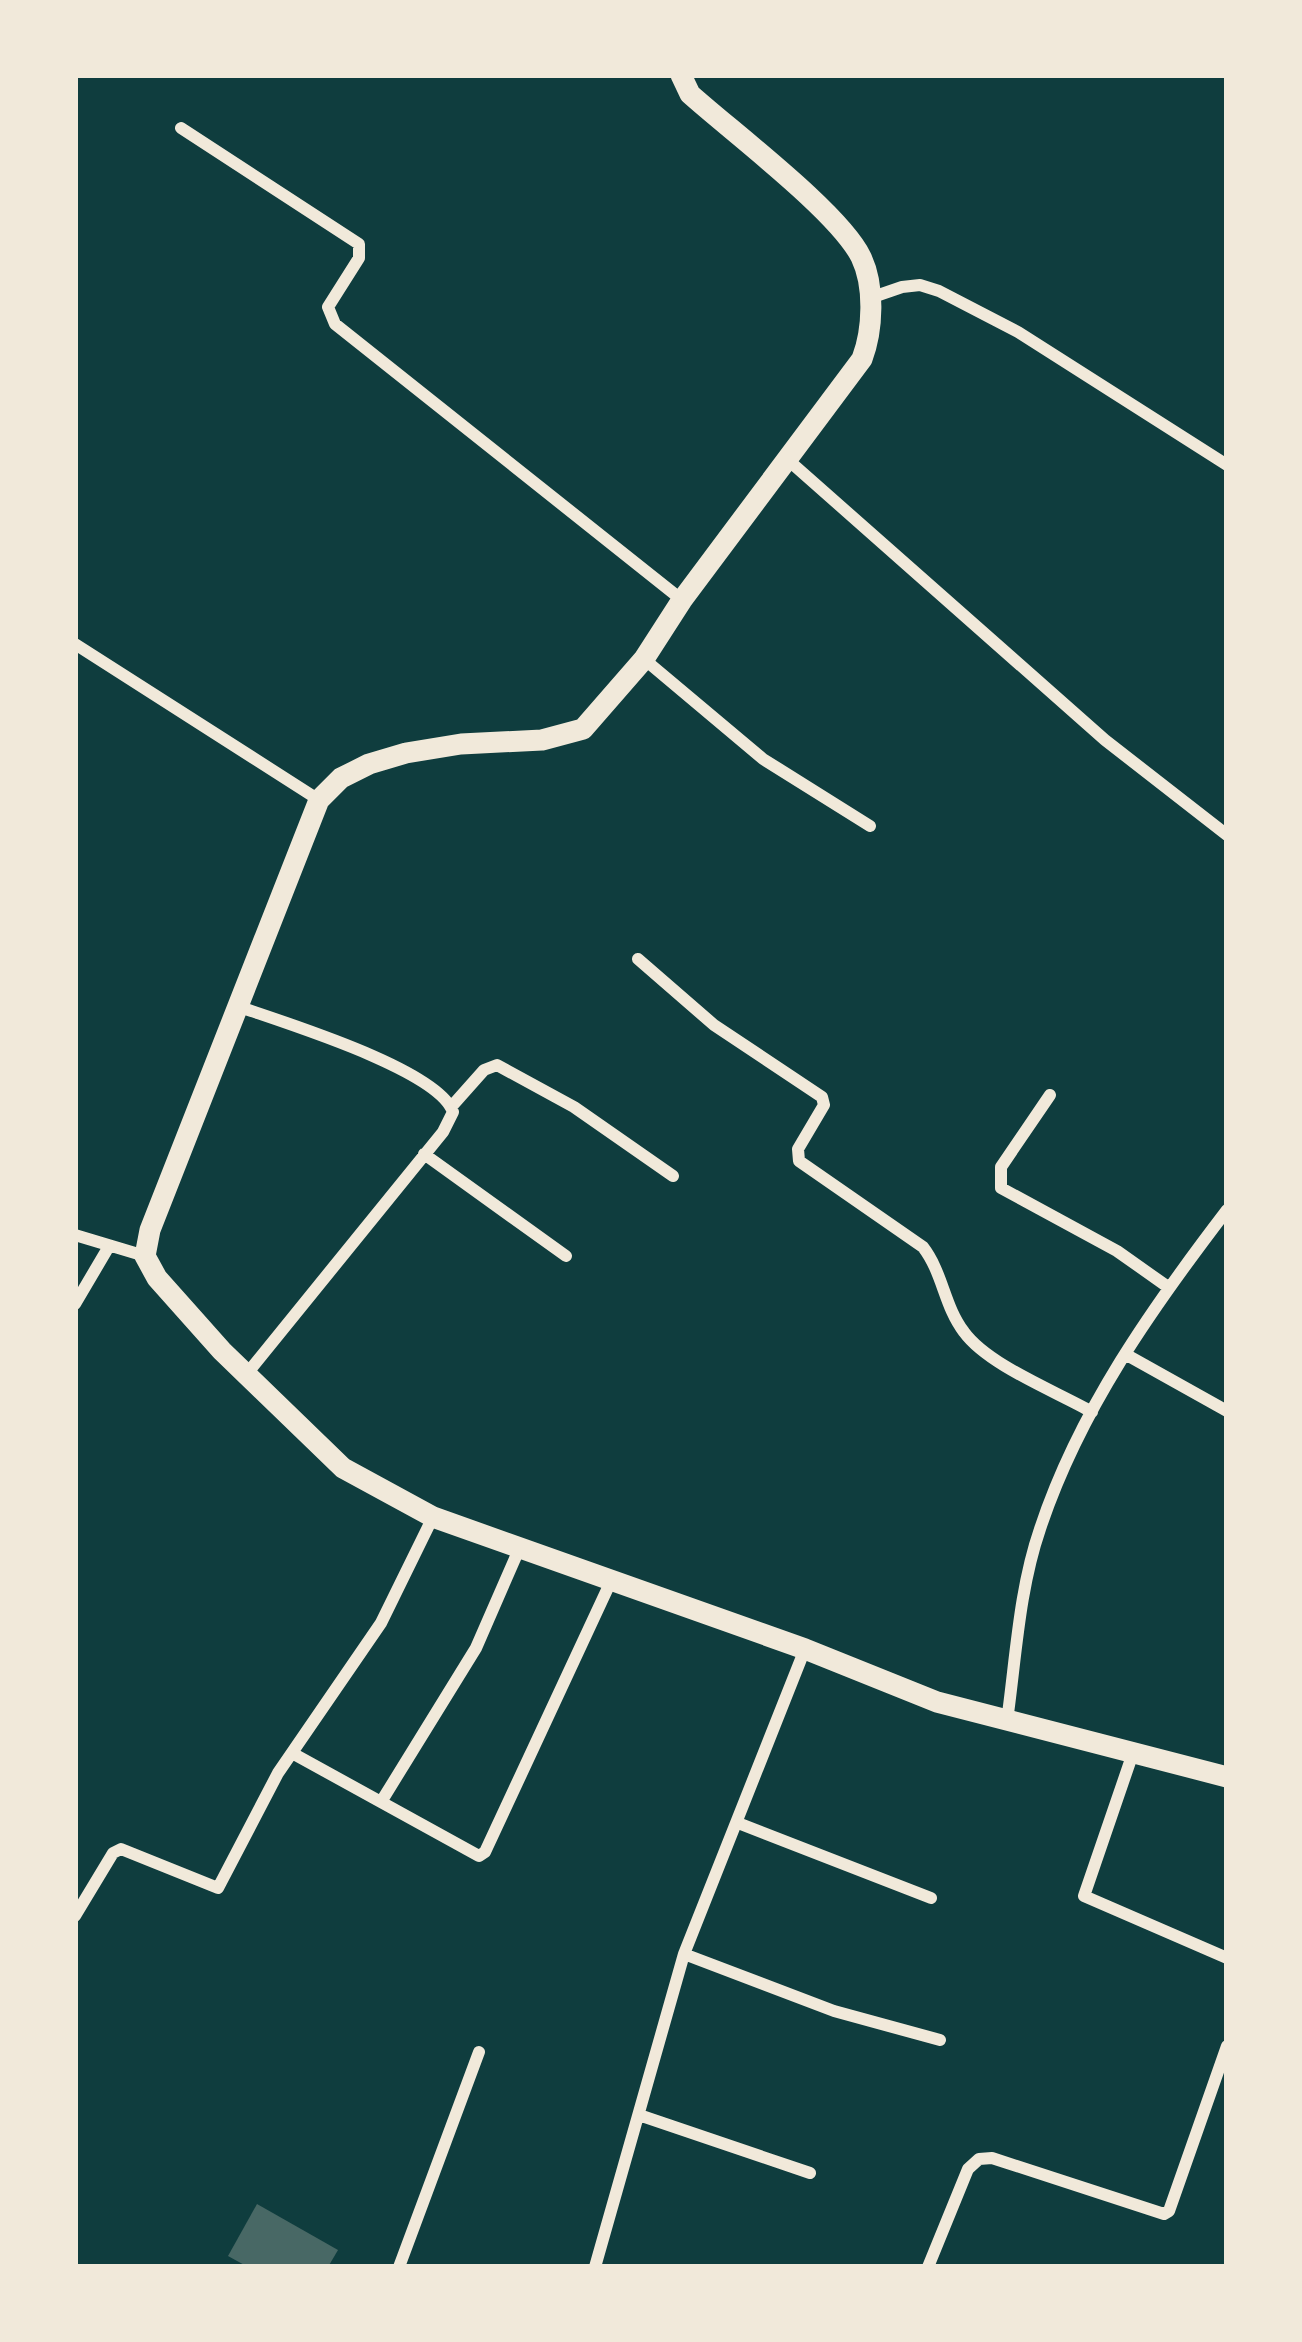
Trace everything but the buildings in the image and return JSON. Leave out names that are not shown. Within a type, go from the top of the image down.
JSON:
[{"type":"street","points":[[680,75],[690,94],[848,239],[860,256],[870,298],[862,359],[644,658],[583,729],[542,740],[460,744],[406,753],[341,778],[320,800],[150,1230],[145,1256],[158,1278],[245,1376],[343,1468],[433,1517],[805,1648],[937,1702],[1227,1777]]},
{"type":"street","points":[[181,128],[359,244],[359,258],[328,307],[335,324],[682,600]]},
{"type":"street","points":[[870,298],[920,285],[939,291],[1018,332],[1227,465]]},
{"type":"street","points":[[787,459],[1105,740],[1227,835]]},
{"type":"street","points":[[75,644],[320,800]]},
{"type":"street","points":[[644,658],[763,759],[870,826]]},
{"type":"street","points":[[638,959],[714,1024],[822,1097],[824,1105],[795,1156],[923,1247],[935,1262],[952,1313],[965,1334],[982,1350],[1091,1412]]},
{"type":"street","points":[[236,1006],[393,1065],[452,1106]]},
{"type":"street","points":[[245,1376],[448,1124],[452,1106],[484,1070],[497,1065],[574,1107],[673,1177]]},
{"type":"street","points":[[1050,1095],[1001,1167],[1001,1188],[1117,1251],[1168,1287]]},
{"type":"street","points":[[424,1154],[566,1256]]},
{"type":"street","points":[[1007,1721],[1024,1594],[1039,1532],[1091,1412],[1168,1287],[1227,1210]]},
{"type":"street","points":[[75,1235],[145,1256]]},
{"type":"street","points":[[75,1304],[109,1247]]},
{"type":"street","points":[[1125,1354],[1227,1412]]},
{"type":"street","points":[[75,1916],[112,1853],[121,1849],[218,1888],[292,1753],[381,1623],[433,1517]]},
{"type":"street","points":[[381,1802],[476,1648],[520,1546]]},
{"type":"street","points":[[292,1753],[473,1856],[485,1852],[612,1579]]},
{"type":"street","points":[[595,2267],[684,1954],[805,1648]]},
{"type":"street","points":[[1133,1753],[1084,1896],[1227,1958]]},
{"type":"street","points":[[738,1823],[931,1898]]},
{"type":"street","points":[[684,1954],[834,2011],[940,2040]]},
{"type":"street","points":[[928,2267],[968,2169],[979,2159],[992,2158],[1164,2214],[1169,2211],[1227,2046]]},
{"type":"street","points":[[399,2267],[479,2052]]},
{"type":"street","points":[[639,2115],[810,2173]]}]
